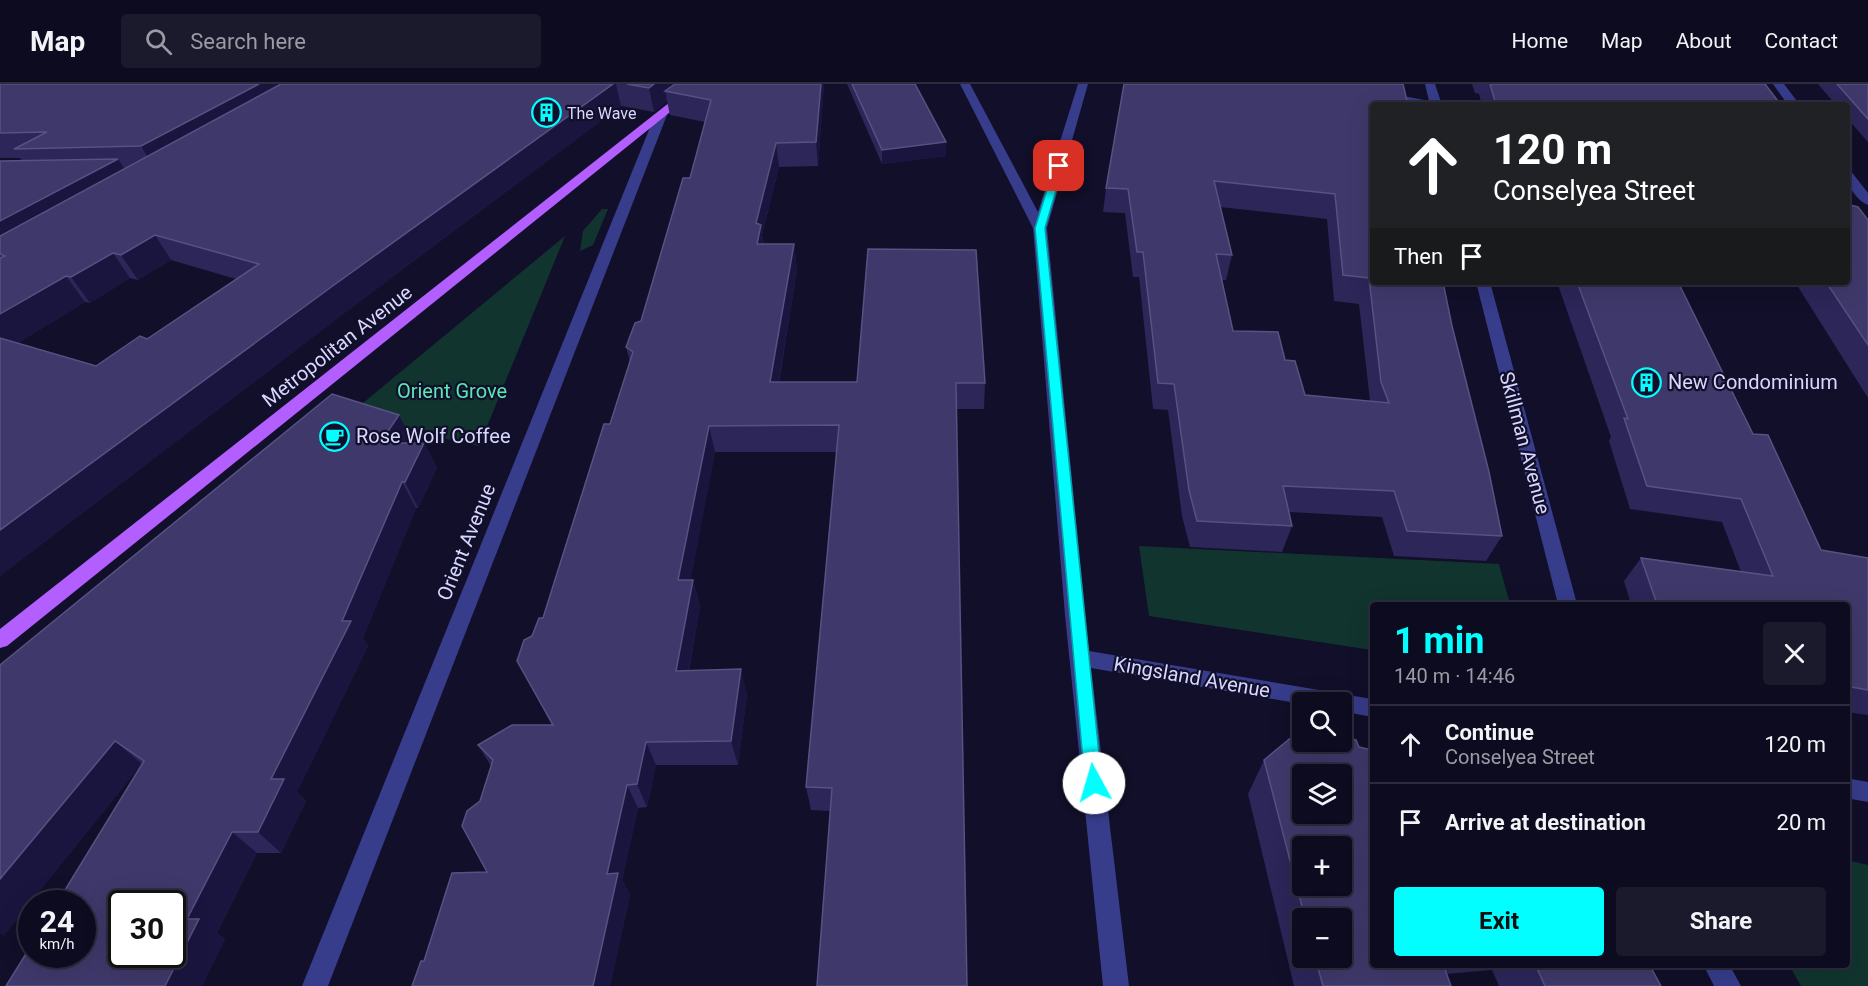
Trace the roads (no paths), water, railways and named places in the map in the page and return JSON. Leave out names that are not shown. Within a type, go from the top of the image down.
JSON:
[{"type":"main road","name":"Metropolitan Avenue","points":[[0,640],[700,84]]},
{"type":"street","points":[[964,84],[1040,228]]},
{"type":"street","points":[[1083,84],[1040,228],[1080,658],[1116,986]]},
{"type":"street","points":[[1430,84],[1435,102]]},
{"type":"street","points":[[1778,84],[1792,102]]},
{"type":"street","points":[[1372,93],[1416,102]]},
{"type":"street","name":"Orient Avenue","points":[[315,986],[661,115]]},
{"type":"street","points":[[1850,181],[1864,207]]},
{"type":"street","name":"Skillman Avenue","points":[[1484,285],[1567,602]]},
{"type":"street","name":"Kingsland Avenue","points":[[1080,658],[1292,694]]},
{"type":"street","name":"Kingsland Avenue","points":[[1352,704],[1370,708]]},
{"type":"street","points":[[1850,789],[1868,792]]},
{"type":"street","points":[[1717,968],[1728,986]]},
{"type":"place","name":"The Wave","points":[[546,113]]},
{"type":"place","name":"New Condominium","points":[[1647,382]]},
{"type":"place","name":"Rose Wolf Coffee","points":[[335,436]]},
{"type":"park label","name":"Orient Grove","points":[[452,391]]}]
